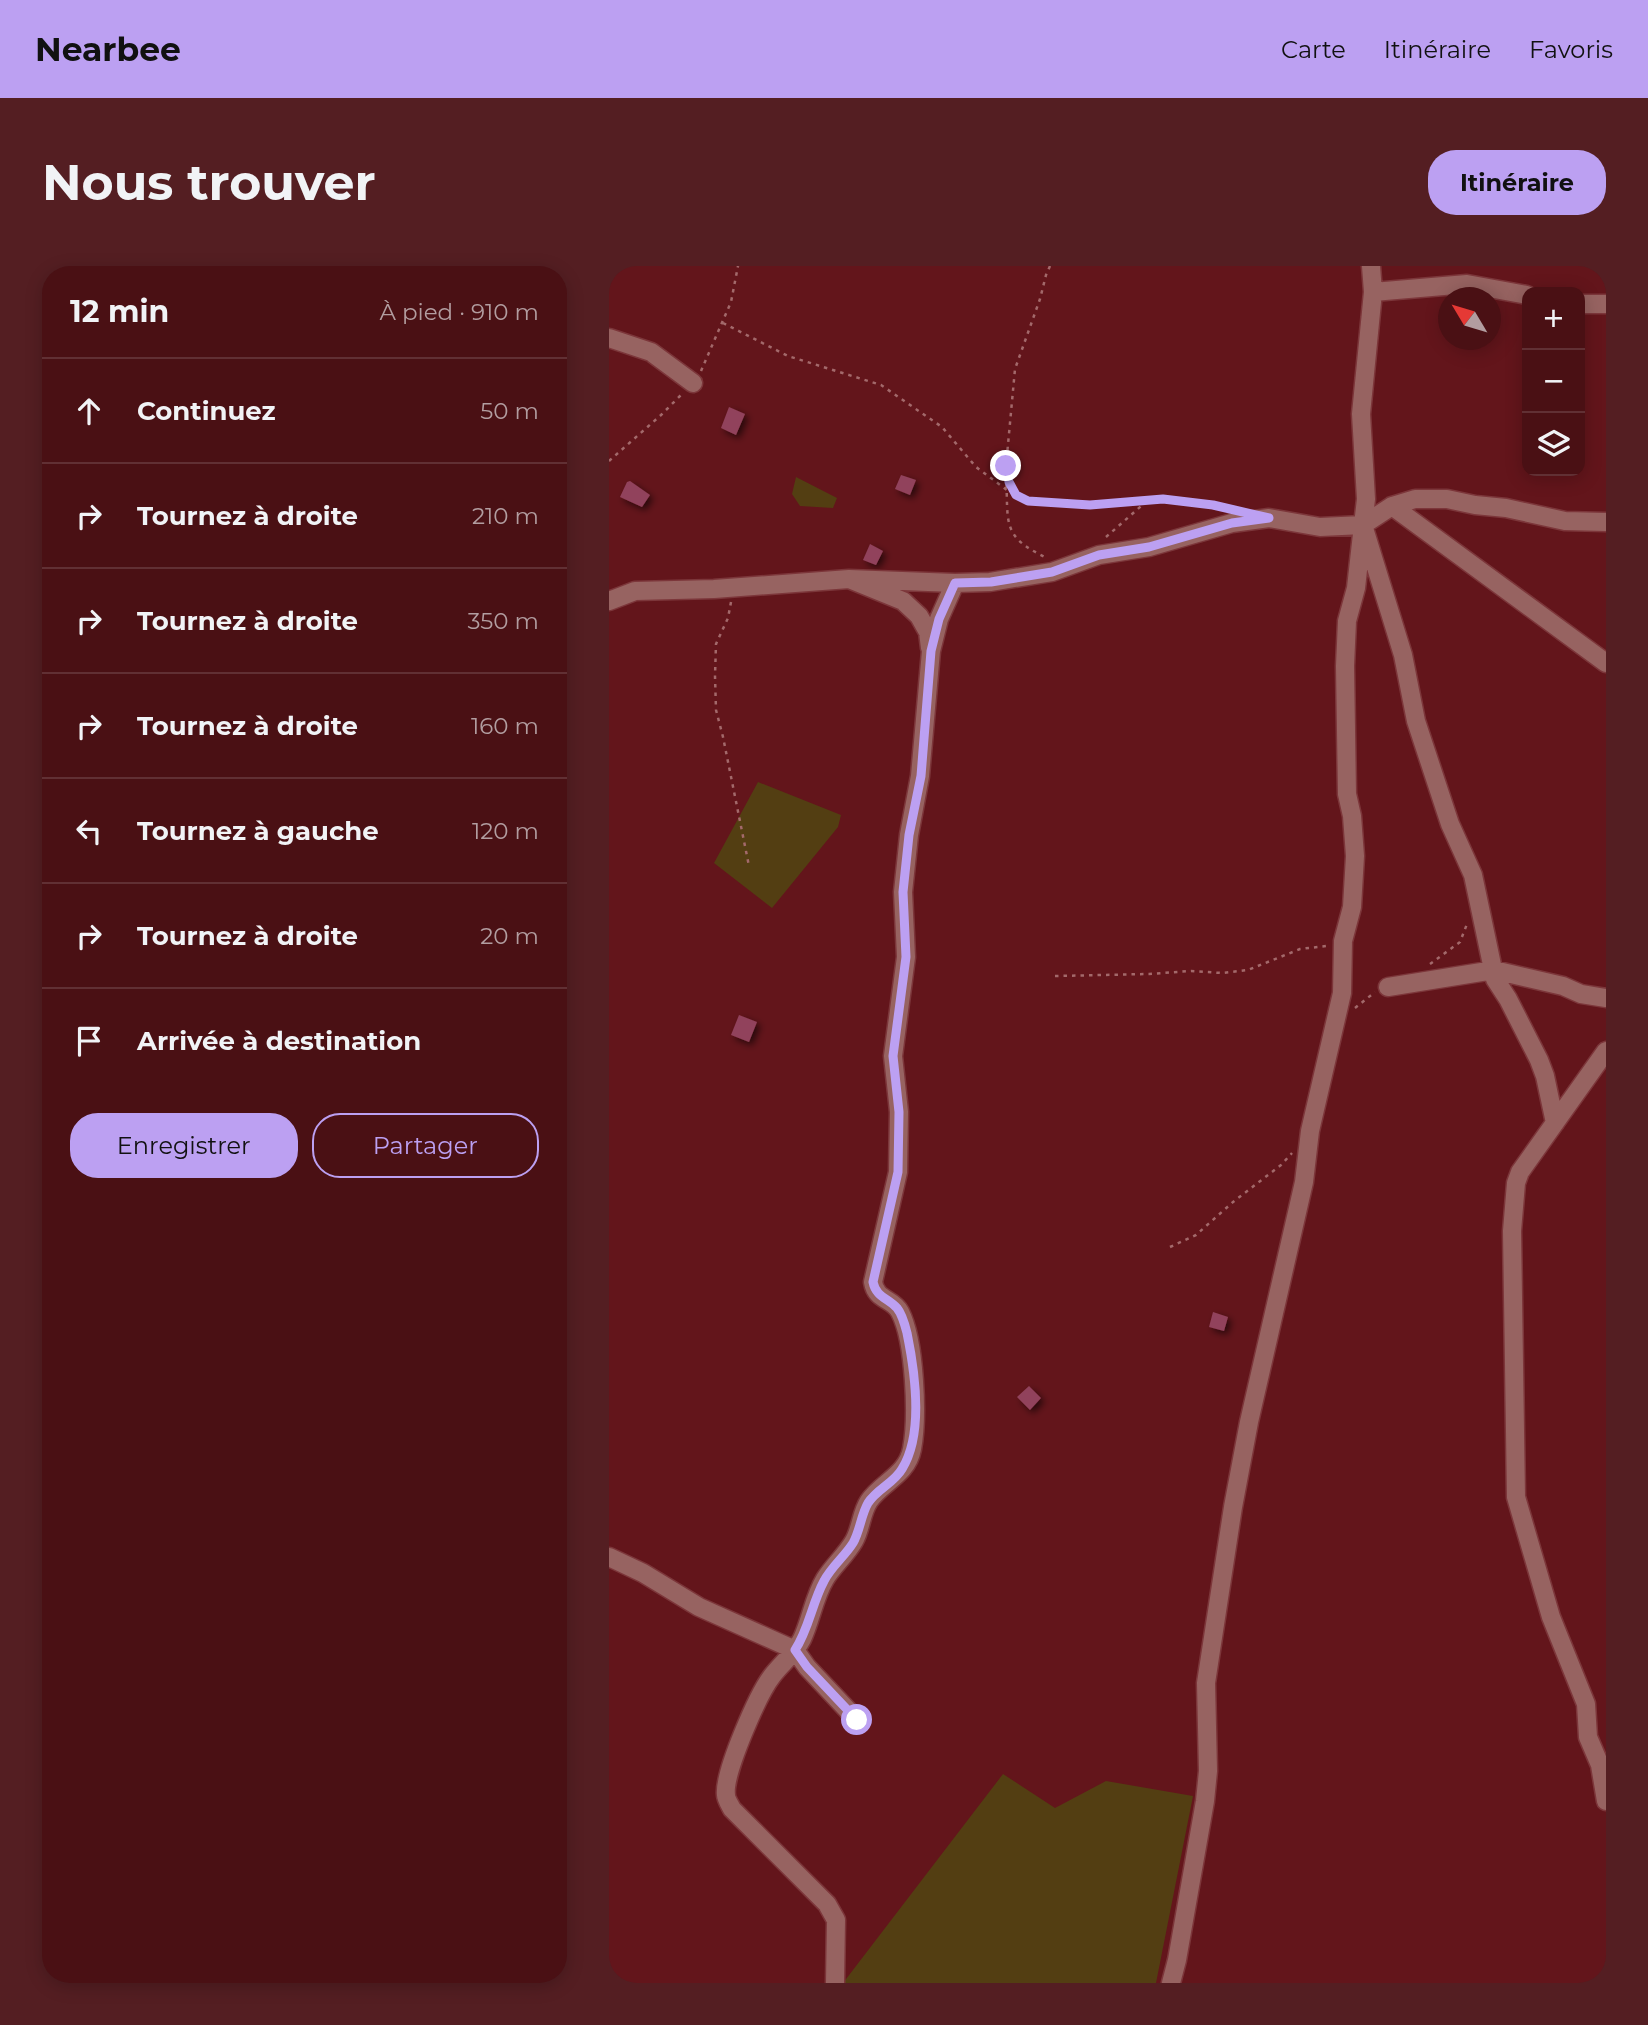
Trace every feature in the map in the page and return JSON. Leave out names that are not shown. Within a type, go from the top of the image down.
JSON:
[{"type":"street","points":[[1171,1983],[1205,1801],[1208,1771],[1206,1683],[1233,1507],[1249,1422],[1304,1182],[1310,1131],[1342,993],[1343,941],[1352,907],[1355,856],[1345,760],[1345,655],[1347,621],[1356,588],[1366,499],[1361,414],[1373,292],[1371,266]]},
{"type":"street","points":[[1373,292],[1467,284],[1522,294]]},
{"type":"street","points":[[1585,304],[1606,304]]},
{"type":"street","points":[[609,338],[651,352],[693,383]]},
{"type":"street","points":[[609,601],[635,591],[734,588],[849,579],[991,582],[1052,572],[1099,555],[1149,547],[1232,523],[1269,518],[1320,527],[1363,524],[1392,506],[1415,499],[1447,499],[1565,521],[1606,522]]},
{"type":"street","points":[[1392,506],[1606,663]]},
{"type":"street","points":[[1363,524],[1403,655],[1416,720],[1450,824],[1473,874],[1495,979],[1508,999],[1545,1076],[1555,1123]]},
{"type":"street","points":[[849,579],[903,601],[919,616],[928,632],[931,651]]},
{"type":"street","points":[[835,1983],[836,1920],[827,1904],[732,1809],[726,1795],[729,1773],[755,1703],[771,1677],[802,1639],[824,1580],[854,1541],[870,1500],[901,1472],[911,1452],[915,1425],[914,1374],[906,1330],[896,1306],[879,1296],[874,1290],[873,1282],[898,1172],[899,1112],[893,1056],[906,957],[903,892],[909,835],[921,776],[931,651],[939,619],[955,583]]},
{"type":"street","points":[[1388,987],[1494,970],[1563,986],[1581,994],[1606,998]]},
{"type":"street","points":[[1606,1051],[1520,1172],[1516,1183],[1512,1231],[1516,1497],[1551,1617],[1587,1704],[1588,1737],[1600,1765],[1606,1801]]},
{"type":"street","points":[[609,1557],[643,1573],[699,1607],[795,1650],[807,1667],[857,1720]]},
{"type":"path","points":[[1049,558],[1025,545],[1009,530],[1006,466],[1015,369],[1051,266]]},
{"type":"path","points":[[723,323],[788,356],[881,385],[942,427],[976,467],[1007,490]]},
{"type":"path","points":[[1006,466],[1009,482],[1016,495],[1028,501],[1090,505],[1163,499],[1236,510]]},
{"type":"path","points":[[1103,540],[1148,500]]},
{"type":"path","points":[[734,588],[727,618],[716,644],[716,710],[749,866]]},
{"type":"path","points":[[1055,976],[1191,971],[1222,973],[1248,970],[1300,949],[1343,941]]},
{"type":"path","points":[[1170,1247],[1196,1236],[1233,1202],[1281,1165],[1310,1131]]},
{"type":"shaded area","points":[[796,477],[837,498],[833,508],[800,506],[792,494]]},
{"type":"shaded area","points":[[758,782],[841,815],[838,827],[772,908],[714,863]]},
{"type":"shaded area","points":[[1003,1774],[1055,1808],[1106,1781],[1193,1796],[1156,1983],[843,1983]]},
{"type":"building","points":[[729,407],[745,414],[736,435],[721,428]]},
{"type":"building","points":[[901,475],[916,480],[910,495],[895,489]]},
{"type":"building","points":[[630,481],[650,495],[642,507],[620,497]]},
{"type":"building","points":[[870,544],[883,551],[876,565],[863,560]]},
{"type":"building","points":[[739,1015],[757,1022],[749,1042],[731,1035]]},
{"type":"building","points":[[1213,1312],[1228,1317],[1224,1331],[1209,1327]]},
{"type":"building","points":[[1029,1386],[1041,1398],[1030,1410],[1017,1397]]},
{"type":"route","points":[[857,1720],[807,1667],[795,1650],[802,1639],[824,1580],[854,1541],[864,1510],[870,1500],[901,1472],[911,1452],[915,1425],[914,1374],[906,1330],[896,1306],[879,1296],[874,1290],[873,1282],[898,1172],[899,1112],[893,1056],[906,957],[903,892],[909,835],[921,776],[931,651],[939,619],[955,583],[991,582],[1052,572],[1099,555],[1149,547],[1232,523],[1269,518],[1213,505],[1163,499],[1090,505],[1028,501],[1016,495],[1009,482],[1006,466]]}]
